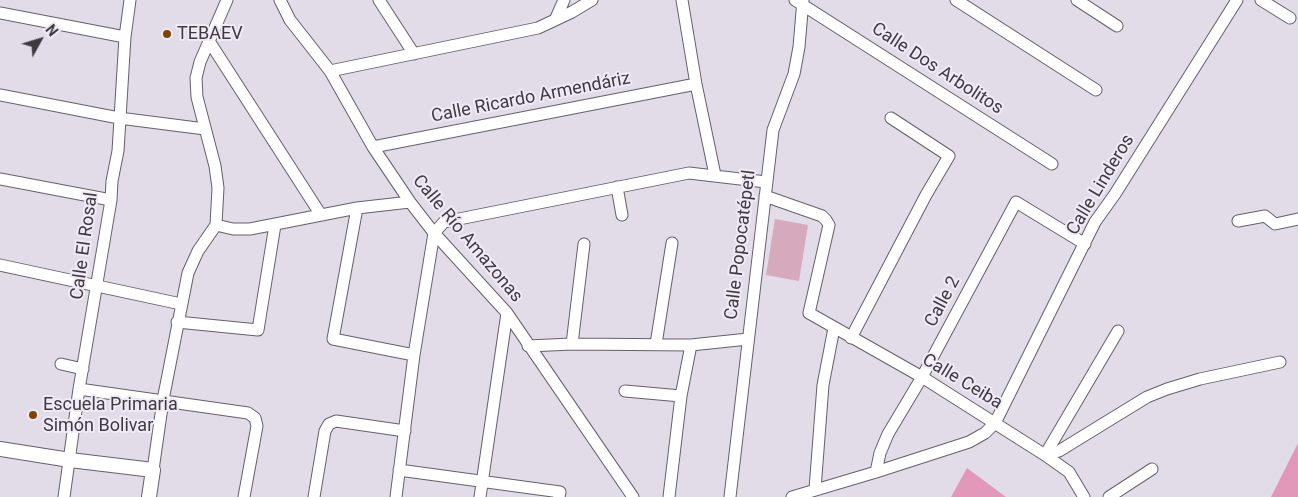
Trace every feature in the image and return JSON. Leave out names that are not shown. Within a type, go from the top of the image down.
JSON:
[{"type":"main road","points":[[0,449],[153,470],[150,497]]},
{"type":"street","name":"Calle El Rosal","points":[[64,497],[79,388],[118,151],[125,37],[130,0]]},
{"type":"street","points":[[153,470],[163,400],[188,273],[198,251],[216,225],[218,188],[215,166],[197,97],[196,78],[200,62],[228,0]]},
{"type":"street","name":"Calle Río Amazonas","points":[[280,0],[290,20],[330,71],[373,147],[410,202],[434,233],[507,313],[633,497]]},
{"type":"street","points":[[379,0],[414,54]]},
{"type":"street","points":[[556,18],[564,0]]},
{"type":"street","points":[[330,71],[538,28],[592,0]]},
{"type":"street","points":[[682,0],[696,84],[715,176]]},
{"type":"street","points":[[956,0],[1096,90]]},
{"type":"street","points":[[1077,0],[1117,26]]},
{"type":"street","name":"Calle Linderos","points":[[995,423],[1086,244],[1095,222],[1115,194],[1237,0]]},
{"type":"street","points":[[1261,0],[1290,18]]},
{"type":"street","name":"Calle Dos Arbolitos","points":[[800,2],[1052,164]]},
{"type":"street","name":"Calle Popocatépetl","points":[[730,497],[773,130],[794,74],[799,47],[800,2]]},
{"type":"street","points":[[0,13],[125,37]]},
{"type":"street","points":[[209,41],[321,215]]},
{"type":"street","name":"Calle Ricardo Armendáriz","points":[[373,147],[696,84]]},
{"type":"street","points":[[0,95],[119,118],[205,129]]},
{"type":"street","points":[[851,338],[949,156],[891,118]]},
{"type":"street","points":[[396,497],[414,355],[434,233],[444,222],[689,173],[766,182]]},
{"type":"street","points":[[0,179],[111,200]]},
{"type":"street","points":[[616,187],[622,215]]},
{"type":"street","name":"Calle Ceiba","points":[[765,196],[822,216],[829,225],[809,313],[922,377],[1045,455],[1069,472],[1084,497]]},
{"type":"street","points":[[216,225],[233,230],[276,225],[357,208],[410,202]]},
{"type":"street","name":"Calle 2","points":[[876,472],[880,453],[888,434],[922,377],[1016,202],[1086,244]]},
{"type":"street","points":[[357,208],[333,339],[414,355]]},
{"type":"street","points":[[1238,221],[1265,216],[1275,224],[1298,219]]},
{"type":"street","points":[[177,322],[258,330],[276,225]]},
{"type":"street","points":[[656,344],[672,243]]},
{"type":"street","points":[[572,344],[584,244]]},
{"type":"street","points":[[0,265],[181,304]]},
{"type":"street","points":[[480,497],[507,313]]},
{"type":"street","points":[[814,489],[823,385],[834,328]]},
{"type":"street","points":[[1045,455],[1118,332]]},
{"type":"street","points":[[528,346],[572,344],[691,345],[748,339]]},
{"type":"street","points":[[669,497],[681,396],[691,345]]},
{"type":"street","points":[[1045,455],[1059,451],[1147,397],[1167,389],[1200,379],[1280,362]]},
{"type":"street","points":[[61,364],[83,369]]},
{"type":"street","points":[[79,388],[248,413],[255,418],[257,426],[244,497]]},
{"type":"street","points":[[625,391],[681,396]]},
{"type":"street","points":[[314,497],[324,431],[329,424],[336,420],[405,432]]},
{"type":"street","points":[[792,497],[969,442],[985,433],[995,423]]},
{"type":"street","points":[[1109,497],[1152,469]]},
{"type":"street","points":[[399,470],[482,480],[560,494]]},
{"type":"shaded area","points":[[775,219],[808,225],[799,281],[766,275]]},
{"type":"shaded area","points":[[1298,443],[1298,497],[1271,497]]},
{"type":"shaded area","points":[[967,468],[1006,497],[951,497]]},
{"type":"place","name":"TEBAEV","points":[[167,34]]},
{"type":"place","name":"Escuela Primaria Simón Bolivar","points":[[33,415]]}]
